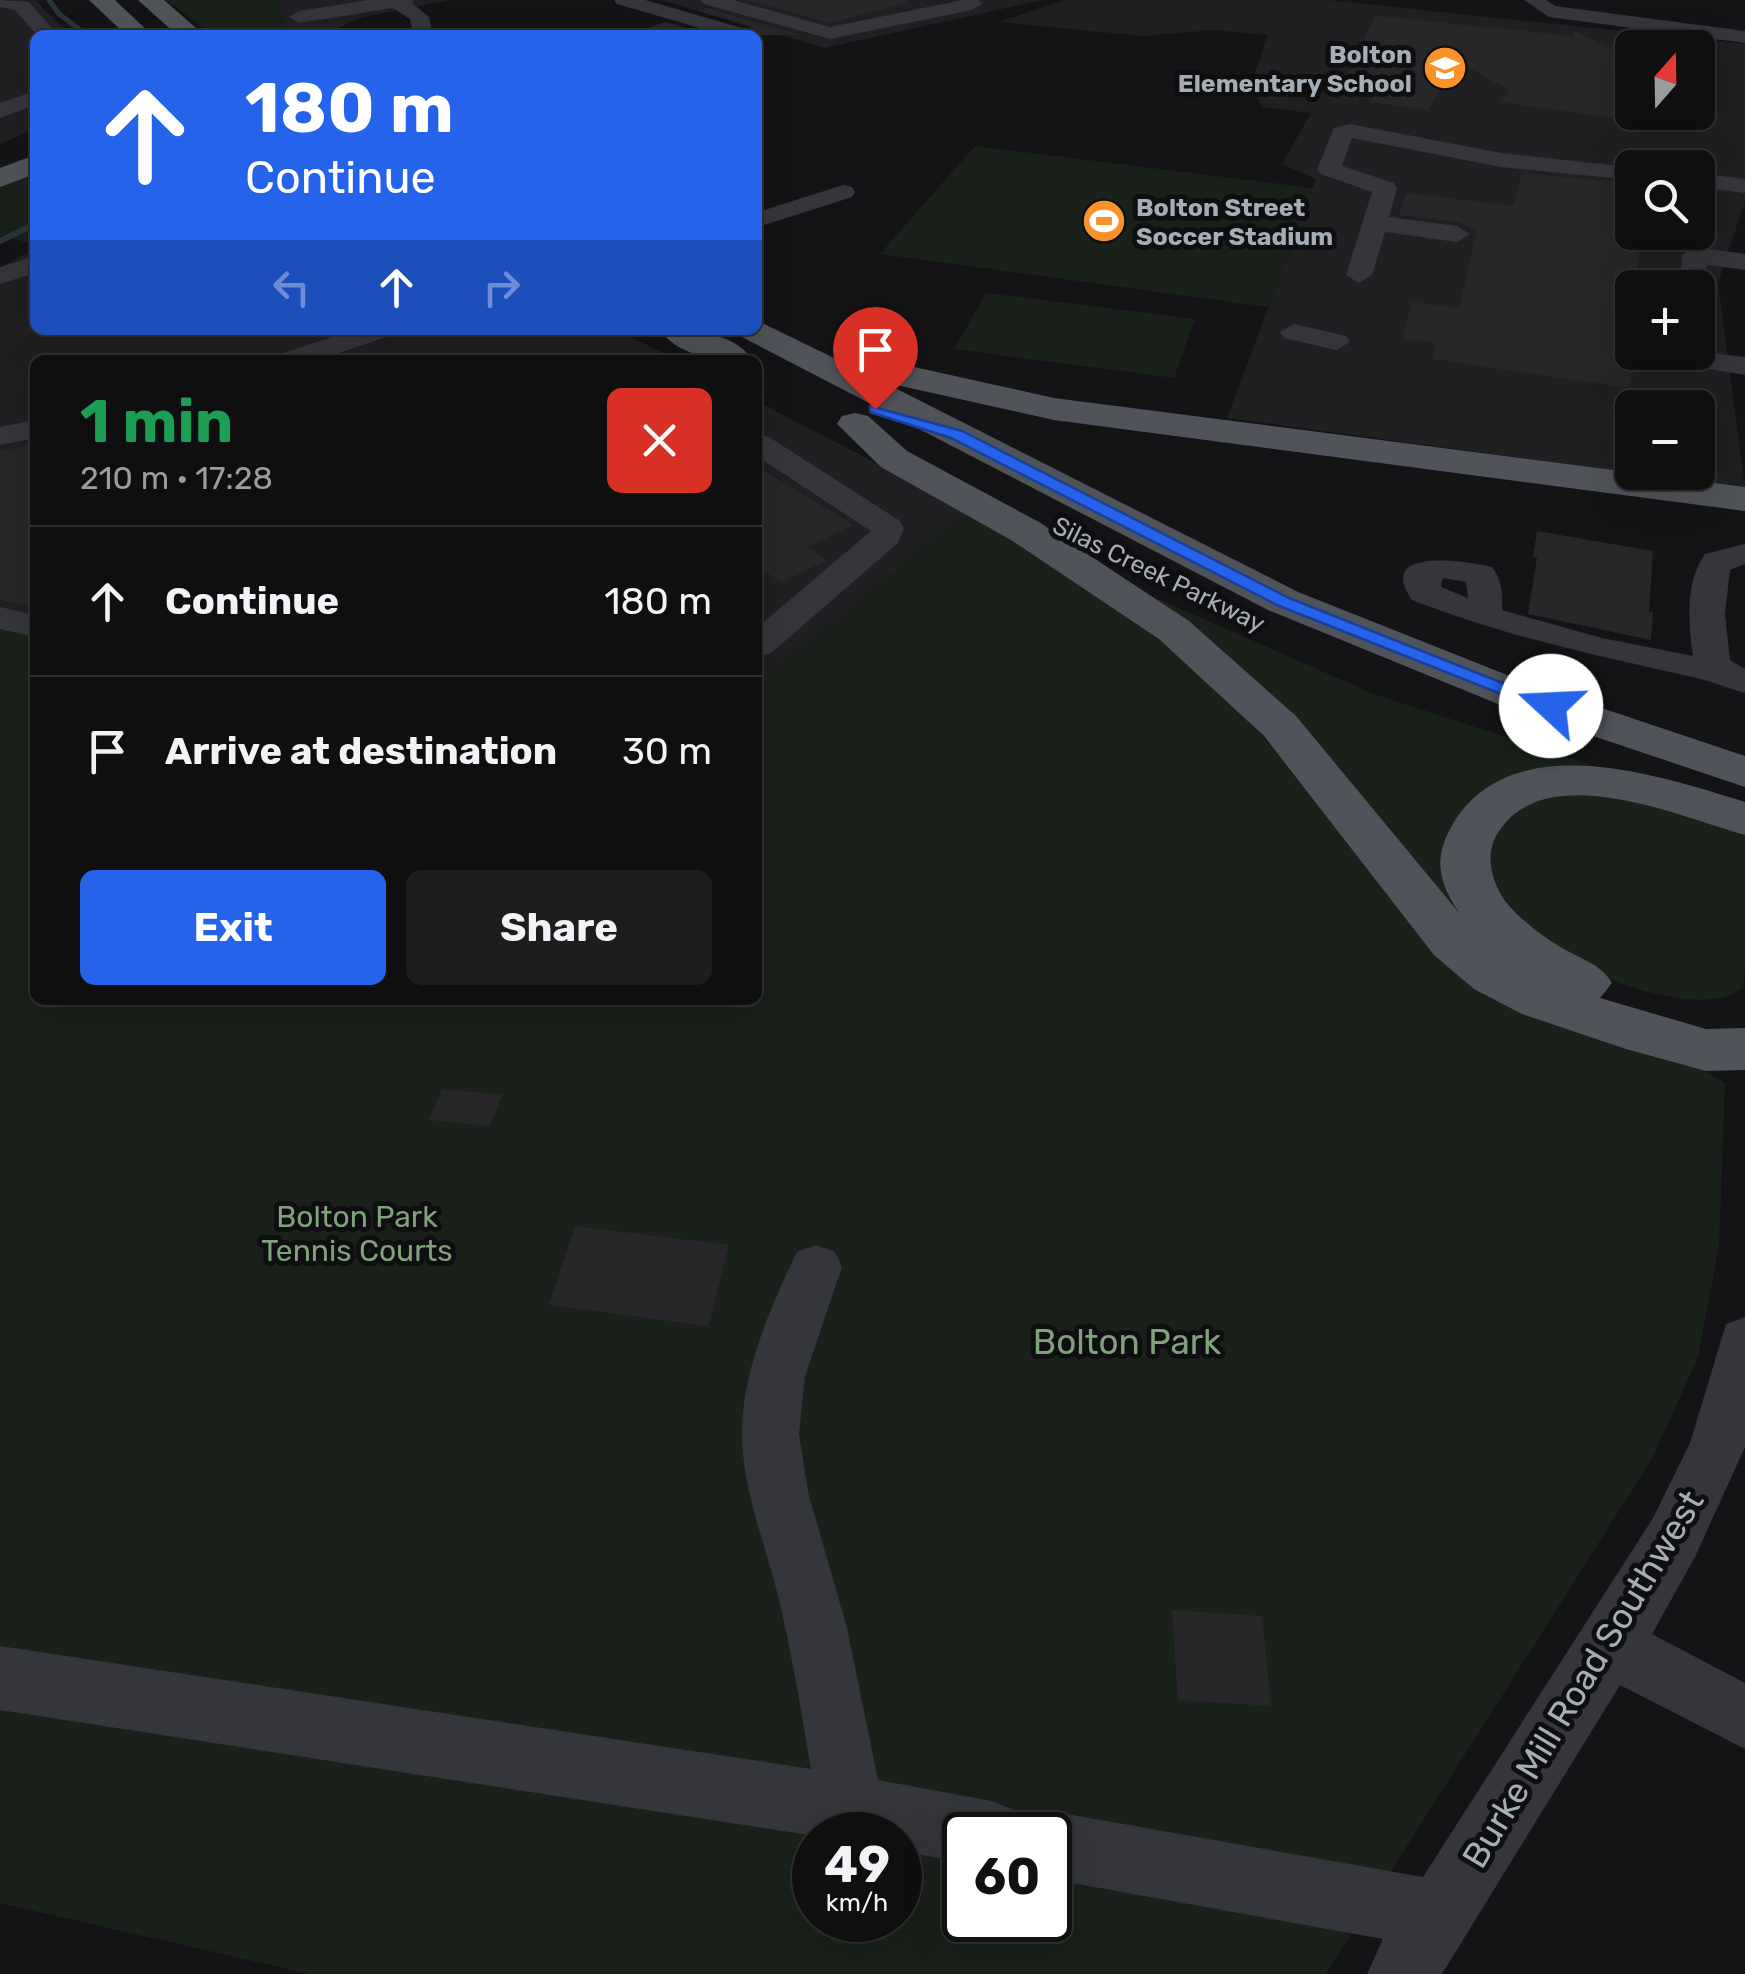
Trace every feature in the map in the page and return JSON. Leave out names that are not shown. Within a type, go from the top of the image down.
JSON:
[{"type":"main road","points":[[101,0],[134,30]]},
{"type":"main road","points":[[150,0],[186,30]]},
{"type":"main road","points":[[0,161],[30,148]]},
{"type":"main road","points":[[0,178],[30,166]]},
{"type":"main road","points":[[762,321],[866,366],[996,398],[1745,499]]},
{"type":"main road","name":"Silas Creek Parkway","points":[[762,334],[1283,601],[1514,694],[1745,772]]},
{"type":"main road","points":[[687,335],[726,355]]},
{"type":"main road","points":[[727,335],[852,400],[956,435]]},
{"type":"main road","name":"Silas Creek Parkway","points":[[1745,803],[1482,714],[1294,638],[1192,594],[839,416],[894,459],[1026,532],[1174,630],[1280,726],[1453,942],[1493,975],[1542,1000],[1626,1028],[1706,1050],[1745,1049]]},
{"type":"main road","points":[[1283,601],[1245,570],[1118,502],[1096,478],[1101,459],[1122,445],[1154,439],[1206,440],[1745,509]]},
{"type":"main road","points":[[1745,819],[1628,786],[1562,782],[1520,790],[1488,811],[1468,840],[1465,858],[1471,892],[1483,910],[1500,930],[1550,966],[1608,990],[1710,1016],[1745,1033]]},
{"type":"street","points":[[624,0],[729,30]]},
{"type":"street","points":[[711,0],[830,32],[964,2]]},
{"type":"street","points":[[1534,0],[1549,11],[1702,28],[1745,37]]},
{"type":"street","points":[[0,1],[21,3],[44,30]]},
{"type":"street","points":[[294,17],[401,1],[419,18],[422,30]]},
{"type":"street","points":[[0,11],[21,3]]},
{"type":"street","points":[[901,5],[932,12]]},
{"type":"street","points":[[1702,28],[1736,16]]},
{"type":"street","points":[[0,111],[30,100]]},
{"type":"street","points":[[1385,188],[1328,169],[1342,133],[1350,130],[1501,160],[1615,171]]},
{"type":"street","points":[[1359,275],[1401,140]]},
{"type":"street","points":[[1715,182],[1745,186]]},
{"type":"street","points":[[774,189],[806,204]]},
{"type":"street","points":[[762,219],[844,192]]},
{"type":"street","points":[[1375,223],[1458,234]]},
{"type":"street","points":[[0,276],[22,252]]},
{"type":"street","points":[[1695,270],[1696,255],[1745,262]]},
{"type":"street","points":[[1294,332],[1336,342]]},
{"type":"street","points":[[299,355],[329,337]]},
{"type":"street","points":[[1715,362],[1745,366]]},
{"type":"street","points":[[0,436],[30,431]]},
{"type":"street","points":[[762,447],[888,528],[886,536],[762,642]]},
{"type":"street","points":[[1730,676],[1710,657],[1710,570],[1717,561],[1745,554]]},
{"type":"street","points":[[1484,616],[1597,648],[1730,676]]},
{"type":"street","points":[[0,618],[30,625]]},
{"type":"street","points":[[816,1267],[781,1366],[771,1412],[772,1452],[778,1499],[800,1569],[852,1808]]},
{"type":"street","name":"Burke Mill Road Southwest","points":[[1402,1974],[1672,1544],[1704,1478],[1743,1365]]},
{"type":"street","points":[[1609,1645],[1745,1717]]},
{"type":"street","points":[[0,1678],[852,1808],[942,1825]]},
{"type":"street","points":[[1072,1849],[1439,1915]]},
{"type":"shaded area","points":[[0,0],[35,0],[65,30],[30,30],[30,131],[0,144]]},
{"type":"shaded area","points":[[226,0],[450,0],[359,18],[334,30],[254,30]]},
{"type":"shaded area","points":[[660,0],[1043,0],[824,48]]},
{"type":"shaded area","points":[[1065,0],[1328,0],[1615,30],[1615,130],[1715,130],[1715,41],[1745,44],[1745,201],[1718,283],[1745,488],[1715,484],[1715,390],[1615,390],[1615,470],[1227,418],[1316,179],[1282,164],[1311,113],[1263,107],[1250,88],[1268,35],[1214,30],[1143,36],[999,22]]},
{"type":"shaded area","points":[[30,251],[30,335],[628,335],[666,355],[30,355],[30,636],[0,629],[0,268]]},
{"type":"shaded area","points":[[762,404],[967,510],[762,683]]},
{"type":"green space","points":[[166,0],[277,0],[282,13],[281,30],[206,30]]},
{"type":"green space","name":"Bolton Street Soccer Stadium","points":[[975,146],[1313,188],[1268,307],[880,254]]},
{"type":"green space","points":[[30,173],[30,244],[0,235],[0,185]]},
{"type":"green space","points":[[986,293],[1195,319],[1174,378],[954,349]]},
{"type":"green space","name":"Bolton Park","points":[[967,510],[1141,621],[1234,706],[1307,785],[1370,867],[1725,1083],[1719,1246],[1698,1357],[1653,1457],[1326,1974],[309,1974],[0,1903],[0,629],[30,636],[30,1005],[762,1005],[762,683]]},
{"type":"green space","points":[[1154,597],[1374,694],[1631,778],[1500,786],[1477,917],[1454,923]]},
{"type":"green space","points":[[1609,789],[1745,827],[1743,988],[1723,997],[1697,1000],[1638,989],[1580,966],[1535,941],[1508,910],[1484,874],[1490,838],[1501,821],[1513,811],[1544,798]]},
{"type":"building","points":[[747,0],[906,0],[906,3],[830,23]]},
{"type":"building","points":[[706,8],[801,35],[762,35],[762,30],[697,11]]},
{"type":"building","points":[[1375,16],[1573,36],[1574,31],[1615,51],[1615,118],[1501,102],[1509,90],[1458,62],[1428,110],[1370,102],[1381,86],[1344,81]]},
{"type":"building","points":[[665,22],[693,30],[642,30]]},
{"type":"building","points":[[1522,173],[1615,181],[1615,250],[1639,250],[1638,270],[1615,270],[1615,370],[1631,370],[1631,388],[1432,359],[1436,343],[1403,338],[1412,302],[1459,308],[1477,230],[1458,222],[1399,215],[1406,193],[1514,206]]},
{"type":"building","points":[[30,445],[30,606],[0,600],[0,451]]},
{"type":"building","points":[[762,469],[854,525],[807,547],[828,560],[781,582],[762,570]]},
{"type":"building","points":[[1537,531],[1653,551],[1651,640],[1528,614]]},
{"type":"building","points":[[442,1089],[502,1095],[490,1126],[429,1120]]},
{"type":"building","points":[[575,1226],[729,1245],[708,1326],[549,1305]]},
{"type":"building","points":[[1172,1610],[1262,1616],[1271,1706],[1178,1700]]},
{"type":"waterway","points":[[49,0],[59,14],[80,30]]},
{"type":"waterway","points":[[0,241],[30,226]]},
{"type":"place","name":"Bolton Elementary School","points":[[1445,68]]},
{"type":"place","name":"Bolton Street Soccer Stadium","points":[[1104,221]]},
{"type":"route","points":[[875,409],[956,435],[1283,601],[1551,706]]},
{"type":"park label","name":"Bolton Park Tennis Courts","points":[[357,1234]]}]
